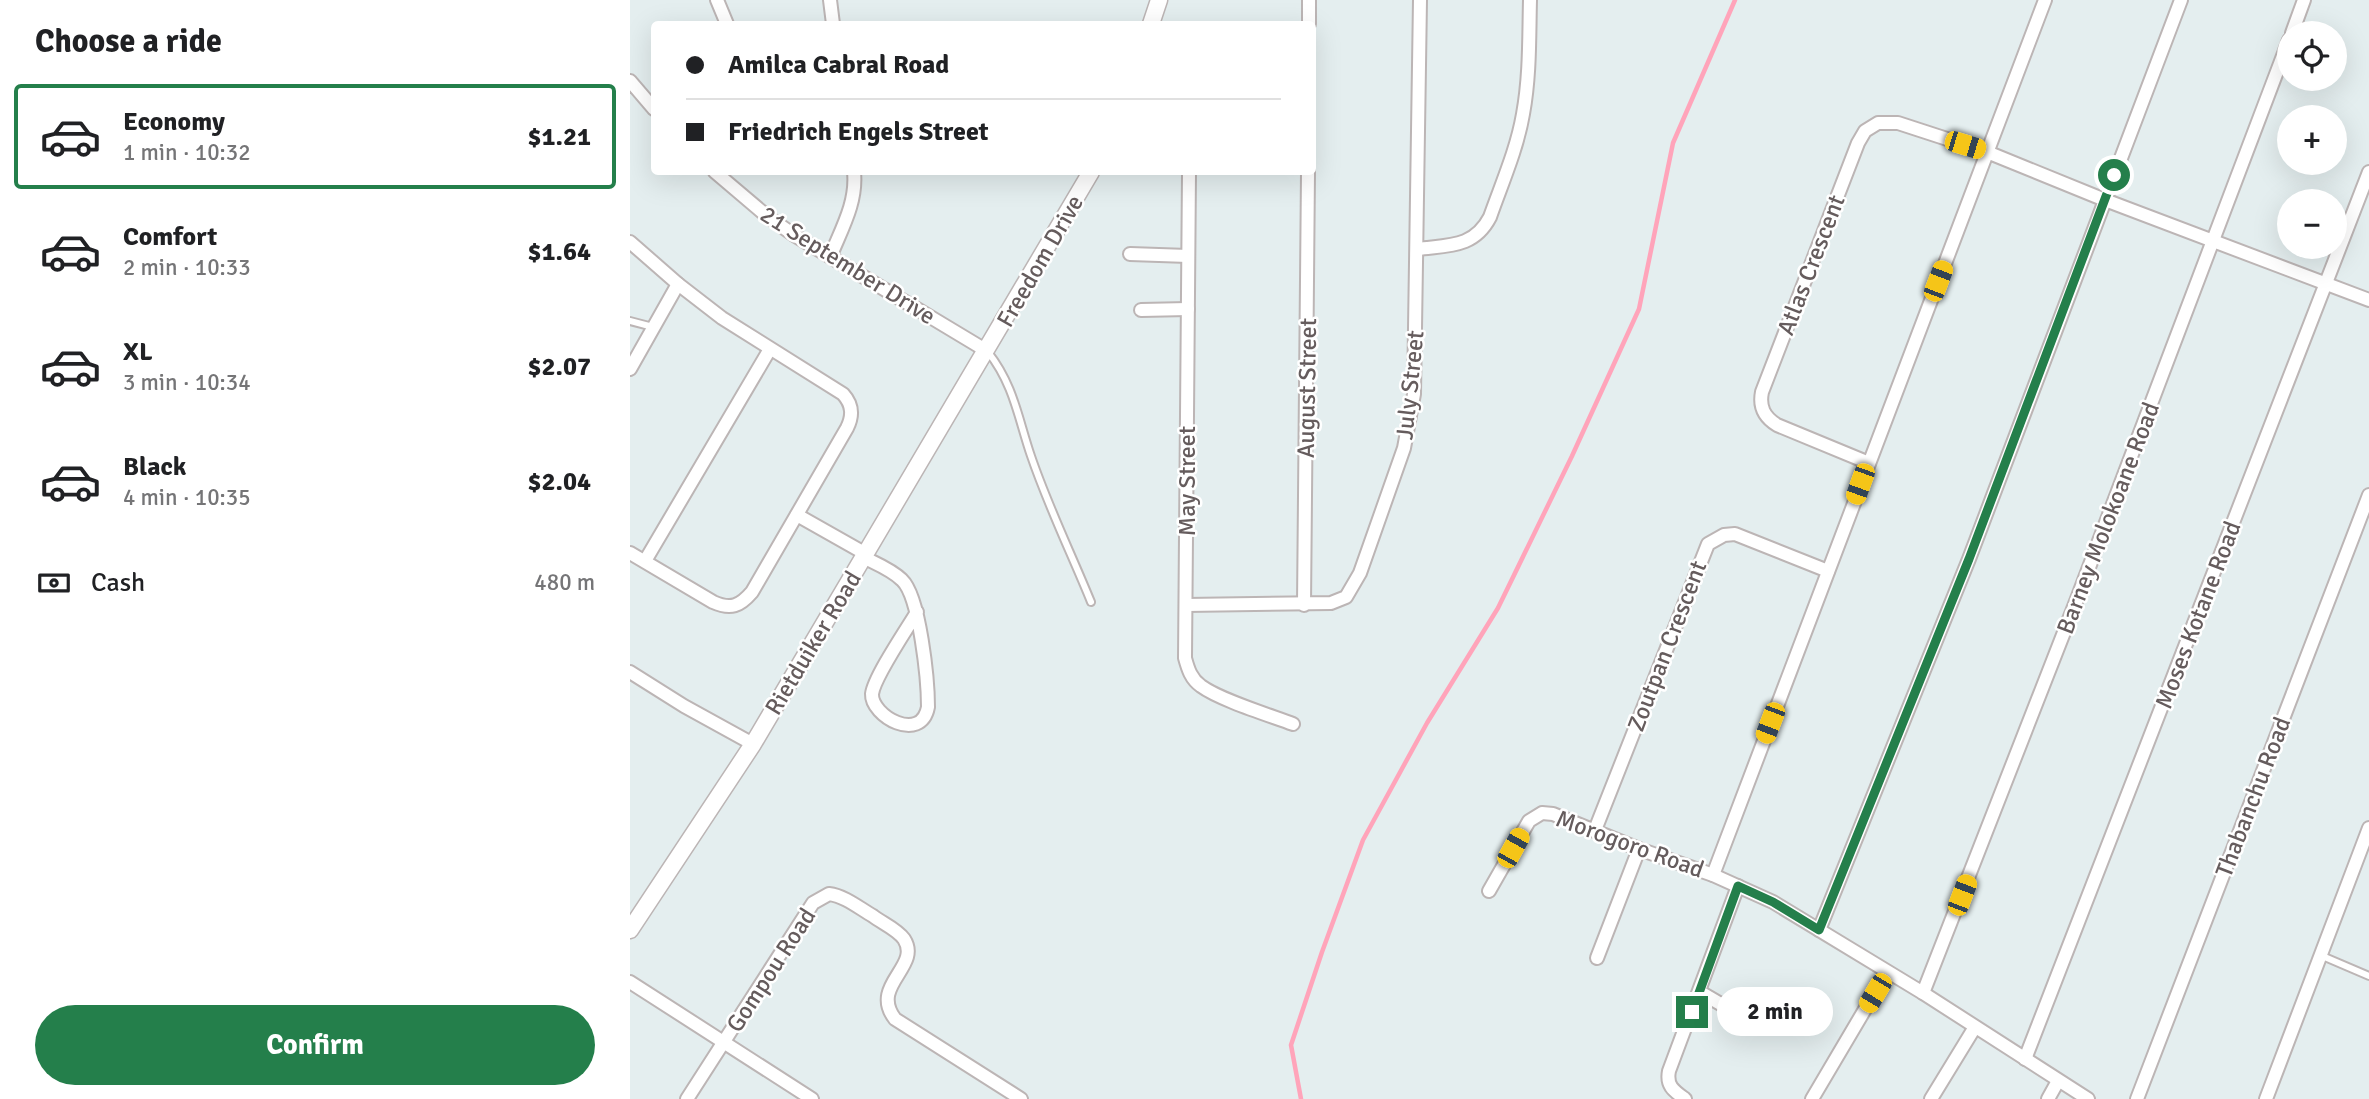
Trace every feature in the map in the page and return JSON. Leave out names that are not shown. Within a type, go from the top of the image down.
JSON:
[{"type":"street","points":[[717,0],[726,21]]},
{"type":"street","points":[[830,0],[833,21]]},
{"type":"street","points":[[1152,21],[1159,0]]},
{"type":"street","points":[[1309,0],[1309,21]]},
{"type":"street","name":"July Street","points":[[1186,605],[1304,605],[1339,601],[1350,593],[1360,573],[1404,448],[1412,413],[1416,370],[1420,0]]},
{"type":"street","points":[[1418,249],[1470,240],[1485,226],[1490,217],[1524,113],[1530,0]]},
{"type":"street","points":[[1713,875],[2045,0]]},
{"type":"street","points":[[1819,930],[1969,559],[2181,0]]},
{"type":"street","points":[[2296,21],[2304,0]]},
{"type":"street","name":"Barney Molokoane Road","points":[[1923,993],[2277,72]]},
{"type":"street","points":[[630,80],[651,105]]},
{"type":"street","name":"Atlas Crescent","points":[[1868,463],[1777,425],[1767,418],[1761,398],[1858,143],[1865,131],[1878,123],[1891,121],[1987,152],[2105,200],[2369,300]]},
{"type":"street","name":"Moses Kotane Road","points":[[2025,1059],[2369,172]]},
{"type":"street","name":"21 September Drive","points":[[719,175],[768,217],[987,351]]},
{"type":"street","points":[[831,255],[852,204],[854,175]]},
{"type":"street","name":"Freedom Drive","points":[[987,351],[1089,175]]},
{"type":"street","name":"May Street","points":[[1189,175],[1185,658],[1193,678],[1208,690],[1293,724]]},
{"type":"street","name":"August Street","points":[[1304,605],[1308,175]]},
{"type":"street","points":[[630,242],[722,318],[843,394],[852,412],[847,428],[797,515],[752,592],[742,603],[732,607],[719,605],[630,552]]},
{"type":"street","points":[[1130,254],[1188,256]]},
{"type":"street","points":[[630,369],[678,284]]},
{"type":"street","points":[[1141,310],[1188,309]]},
{"type":"street","points":[[645,561],[770,349]]},
{"type":"street","name":"Rietduiker Road","points":[[630,930],[753,744],[987,351]]},
{"type":"street","name":"Thabanchu Road","points":[[2137,1099],[2369,495]]},
{"type":"street","points":[[797,515],[902,580],[913,596],[917,612],[928,707],[924,719],[911,726],[899,723],[882,713],[872,695],[878,679],[917,612]]},
{"type":"street","name":"Zoutpan Crescent","points":[[1595,830],[1708,544],[1724,535],[1735,534],[1828,571]]},
{"type":"street","points":[[630,672],[753,744]]},
{"type":"street","name":"Morogoro Road","points":[[1489,891],[1525,827],[1537,815],[1553,814],[1713,875],[1773,902],[1923,993],[2088,1099]]},
{"type":"street","points":[[2266,1099],[2369,828]]},
{"type":"street","points":[[1597,958],[1639,849]]},
{"type":"street","points":[[2356,862],[2369,867]]},
{"type":"street","points":[[1685,1099],[1671,1089],[1668,1078],[1738,886]]},
{"type":"street","name":"Gompou Road","points":[[723,1043],[813,903],[823,895],[836,895],[896,931],[905,940],[907,958],[889,989],[887,1000],[895,1018],[1021,1099]]},
{"type":"street","points":[[1812,1099],[1887,972]]},
{"type":"street","points":[[630,982],[812,1099]]},
{"type":"street","points":[[1700,992],[1760,1027]]},
{"type":"street","points":[[1931,1099],[1975,1027]]},
{"type":"street","points":[[687,1099],[723,1043]]},
{"type":"street","points":[[2048,1099],[2058,1081]]},
{"type":"lane","points":[[630,321],[653,327]]},
{"type":"lane","points":[[987,351],[1003,371],[1031,457],[1091,601]]},
{"type":"lane","points":[[2320,955],[2369,976]]},
{"type":"waterway","points":[[1301,1099],[1291,1045],[1363,840],[1427,723],[1498,608],[1639,309],[1673,143],[1735,0]]},
{"type":"route","points":[[1692,1012],[1738,886],[1773,902],[1819,930],[1969,559],[2114,175]]}]
